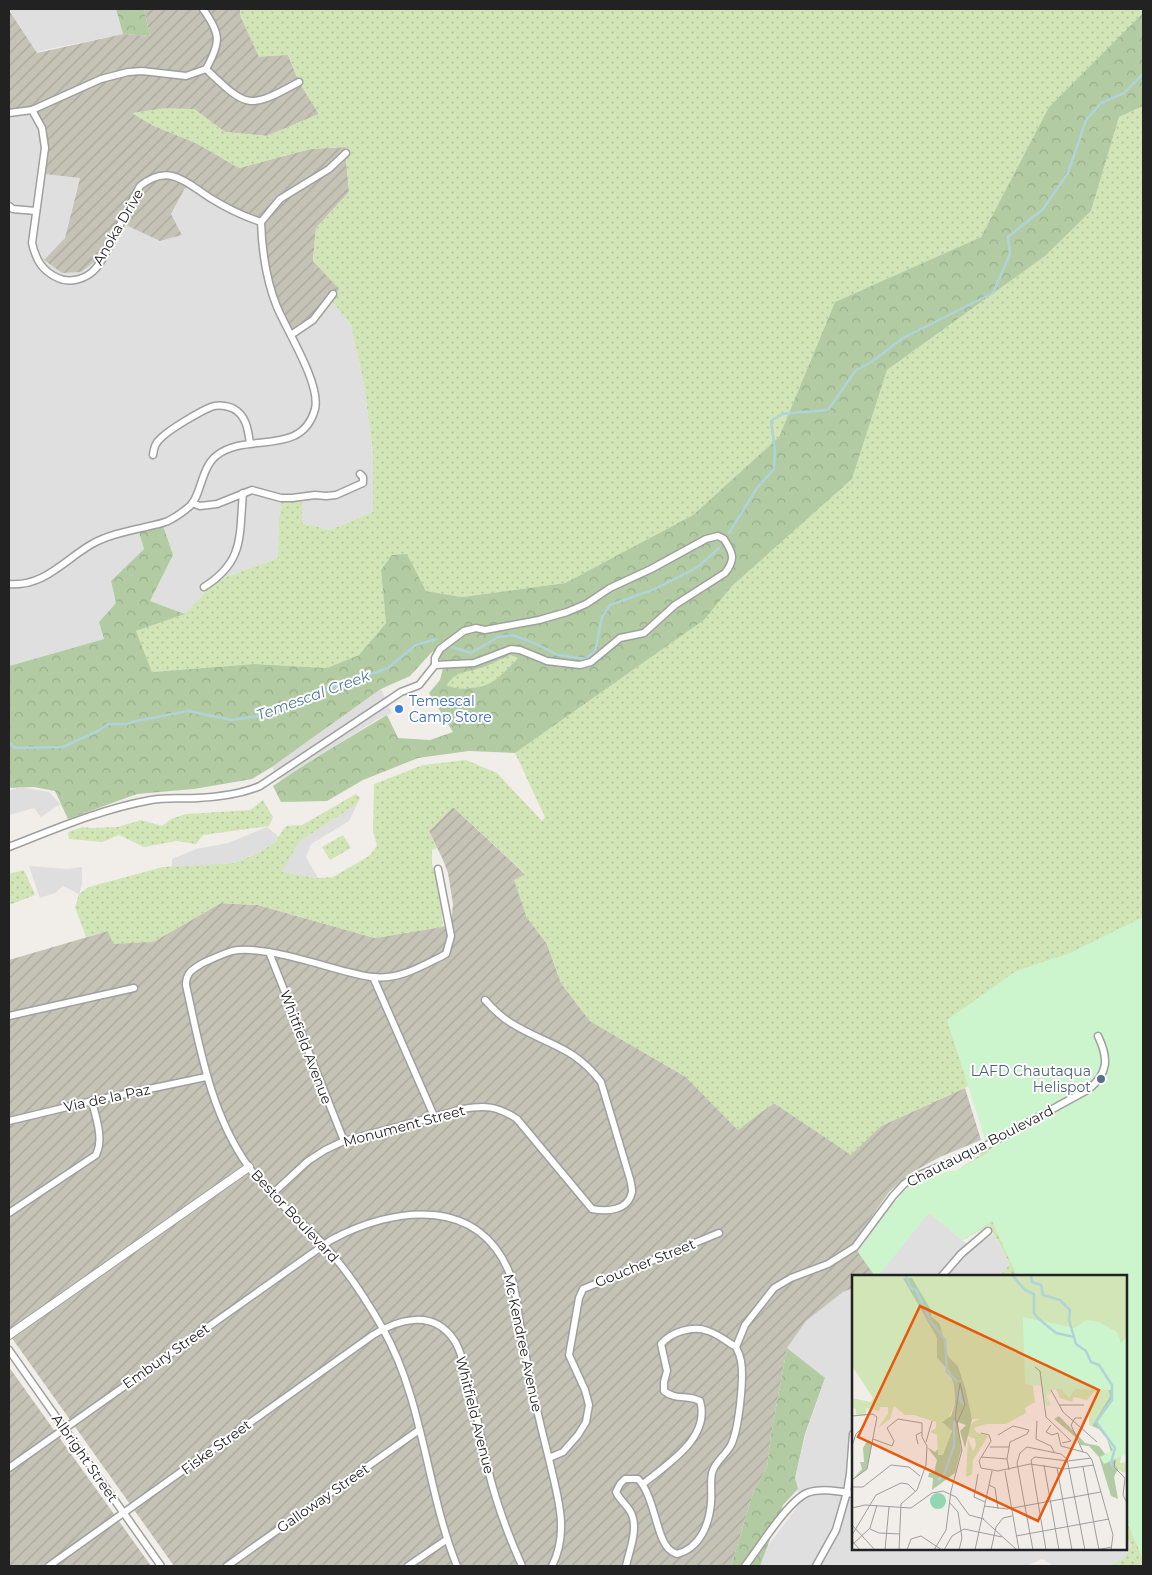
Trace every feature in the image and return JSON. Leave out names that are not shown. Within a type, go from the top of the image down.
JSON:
[{"type":"street","points":[[9,113],[32,110],[114,75],[142,71],[186,76],[206,69],[216,52],[217,43],[215,28],[202,9]]},
{"type":"street","points":[[206,69],[234,96],[244,100],[259,102],[299,82]]},
{"type":"street","name":"Anoka Drive","points":[[32,110],[42,128],[45,148],[32,243],[35,256],[42,267],[51,275],[64,281],[78,280],[91,273],[101,262],[140,186],[148,180],[160,176],[173,176],[228,209],[244,217],[261,222]]},
{"type":"street","points":[[9,584],[29,583],[43,578],[92,544],[110,537],[166,522],[179,515],[192,504],[204,475],[214,458],[227,448],[250,443],[280,441],[292,438],[303,430],[315,408],[313,385],[277,306],[266,272],[262,248],[261,222],[280,199],[329,169],[346,153]]},
{"type":"street","points":[[9,206],[13,209],[36,211]]},
{"type":"street","points":[[290,336],[313,320],[333,294]]},
{"type":"street","points":[[153,455],[154,446],[161,438],[212,406],[226,406],[236,410],[246,421],[250,443]]},
{"type":"street","points":[[192,504],[200,506],[217,504],[252,490],[281,498],[336,495],[363,483],[363,478],[360,474]]},
{"type":"street","points":[[204,587],[218,578],[230,565],[238,551],[243,493]]},
{"type":"street","points":[[9,847],[107,810],[164,798],[197,798],[253,789],[401,692],[419,685],[435,665],[435,658],[440,649],[464,631],[476,628],[485,630],[539,620],[567,612],[586,604],[610,588],[706,539],[718,536],[724,539],[731,550],[733,561],[725,573],[675,605],[644,633],[620,638],[591,662],[580,665],[547,661],[520,650],[511,649],[474,663],[435,665]]},
{"type":"street","name":"Bestor Boulevard","points":[[438,869],[451,936],[446,954],[416,969],[392,977],[374,978],[269,952],[251,950],[232,951],[215,957],[189,972],[186,985],[206,1077],[222,1122],[248,1167],[271,1195],[324,1245],[357,1287],[383,1329],[397,1358],[409,1386],[446,1540],[457,1566]]},
{"type":"street","name":"Whitfield Avenue","points":[[269,952],[344,1142]]},
{"type":"street","points":[[374,978],[434,1116]]},
{"type":"street","points":[[9,1016],[134,988]]},
{"type":"street","name":"Monument Street","points":[[271,1195],[308,1161],[324,1150],[344,1142],[476,1106],[502,1110],[517,1119],[592,1209],[604,1212],[614,1210],[625,1203],[632,1192],[630,1179],[601,1082],[577,1057],[512,1024],[499,1015],[485,1000]]},
{"type":"street","name":"Chautauqua Boulevard","points":[[736,1347],[745,1325],[774,1288],[791,1278],[828,1264],[855,1247],[893,1196],[912,1178],[980,1149],[1089,1089],[1099,1081],[1104,1073],[1102,1045],[1098,1036]]},
{"type":"street","name":"Via de la Paz","points":[[9,1121],[206,1077]]},
{"type":"street","points":[[9,1213],[96,1155],[100,1147],[100,1136],[92,1101]]},
{"type":"street","points":[[9,1335],[248,1167]]},
{"type":"street","name":"Mc Kendree Avenue","points":[[324,1245],[351,1229],[377,1220],[412,1214],[430,1214],[459,1220],[481,1232],[498,1252],[511,1277],[532,1390],[559,1501],[562,1521],[561,1540],[552,1566]]},
{"type":"street","points":[[943,1275],[961,1254],[988,1231]]},
{"type":"street","name":"Goucher Street","points":[[548,1458],[563,1452],[578,1435],[586,1422],[588,1405],[585,1390],[569,1355],[579,1298],[583,1290],[718,1233]]},
{"type":"street","name":"Embury Street","points":[[9,1468],[324,1245]]},
{"type":"street","name":"Whitfield Avenue","points":[[383,1329],[404,1320],[418,1319],[430,1321],[442,1328],[454,1340],[469,1381],[488,1469],[507,1532],[522,1566]]},
{"type":"street","name":"Fiske Street","points":[[49,1566],[383,1329]]},
{"type":"street","points":[[626,1566],[634,1526],[632,1515],[620,1501],[616,1492],[625,1479],[638,1479],[643,1484],[651,1501],[664,1542],[670,1550],[677,1554],[686,1551],[697,1542],[704,1531],[711,1502],[710,1485],[713,1471],[718,1461],[728,1452],[734,1438],[741,1381],[741,1362],[736,1347],[708,1330],[696,1329],[673,1334],[661,1344],[667,1371],[664,1390],[671,1396],[693,1397],[700,1401],[703,1411],[702,1422],[691,1442],[684,1450],[643,1484]]},
{"type":"street","name":"Albright Street","points":[[9,1350],[161,1566]]},
{"type":"street","name":"Galloway Street","points":[[227,1566],[419,1430]]},
{"type":"street","points":[[816,1566],[836,1530],[850,1493],[852,1454]]},
{"type":"street","points":[[745,1566],[788,1510],[807,1494],[819,1491],[850,1493]]},
{"type":"street","points":[[408,1566],[446,1540]]},
{"type":"shaded area","points":[[9,9],[116,9],[123,34],[37,53]]},
{"type":"shaded area","points":[[144,9],[240,9],[241,18],[288,55],[299,82],[319,114],[267,136],[225,132],[194,109],[152,125],[198,144],[239,168],[310,149],[345,147],[349,192],[316,228],[313,261],[340,289],[311,321],[290,333],[270,289],[262,223],[191,187],[185,188],[171,214],[182,235],[160,241],[117,221],[98,259],[81,272],[62,273],[44,260],[65,238],[80,178],[45,174],[46,132],[27,108],[9,110],[9,10],[37,53],[123,34],[150,36]]},
{"type":"shaded area","points":[[27,107],[46,132],[46,174],[80,177],[65,238],[45,260],[98,259],[117,221],[160,241],[182,235],[171,214],[185,188],[191,187],[262,223],[331,300],[351,325],[364,384],[373,455],[373,512],[330,530],[302,523],[282,499],[279,517],[278,558],[215,581],[185,614],[150,601],[173,555],[138,529],[144,549],[111,581],[116,603],[99,622],[104,639],[9,666],[9,110]]},
{"type":"shaded area","points":[[381,689],[392,713],[376,720],[281,780],[272,767]]},
{"type":"shaded area","points":[[19,787],[49,792],[60,804],[41,817],[34,808],[9,815],[9,791]]},
{"type":"shaded area","points":[[357,804],[349,821],[311,844],[306,857],[318,878],[282,872],[299,842]]},
{"type":"shaded area","points":[[453,807],[526,875],[526,916],[547,944],[561,983],[590,1021],[686,1077],[737,1129],[774,1103],[851,1154],[881,1126],[965,1088],[981,1140],[940,1157],[909,1174],[889,1192],[853,1243],[874,1275],[852,1275],[852,1288],[843,1292],[806,1321],[787,1348],[767,1467],[753,1493],[731,1566],[174,1566],[9,1334],[9,960],[108,931],[153,942],[221,903],[258,905],[375,938],[451,925],[453,904],[448,873],[429,831]]},
{"type":"shaded area","points":[[267,827],[278,836],[274,843],[256,854],[233,863],[172,867],[172,859],[196,849],[228,843]]},
{"type":"shaded area","points":[[29,866],[67,869],[82,867],[82,884],[79,894],[63,886],[55,893],[40,898]]},
{"type":"shaded area","points":[[929,1213],[973,1249],[993,1234],[1010,1264],[1001,1275],[879,1275]]},
{"type":"shaded area","points":[[852,1288],[852,1550],[1127,1550],[1127,1542],[1132,1545],[1125,1557],[1109,1566],[1054,1566],[1042,1559],[1026,1566],[760,1566],[767,1547],[800,1503],[795,1478],[806,1433],[825,1379],[787,1348],[806,1321],[843,1292]]},
{"type":"shaded area","points":[[9,1367],[151,1566],[9,1566]]},
{"type":"green space","points":[[116,9],[144,9],[150,36],[123,34]]},
{"type":"green space","points":[[240,9],[1143,9],[1143,13],[1049,107],[981,237],[835,302],[779,437],[693,515],[565,583],[462,597],[426,591],[407,554],[381,570],[386,623],[359,655],[327,668],[254,664],[152,672],[136,631],[185,614],[215,581],[278,558],[279,517],[282,499],[302,498],[302,523],[330,530],[373,512],[373,454],[364,384],[351,325],[331,300],[339,289],[313,261],[316,228],[349,192],[345,147],[310,149],[239,168],[198,144],[152,125],[131,113],[166,108],[194,109],[225,132],[267,136],[319,114],[299,82],[288,55],[259,57],[241,18]]},
{"type":"green space","points":[[1143,13],[1143,106],[1119,117],[1091,211],[1045,256],[887,370],[852,479],[732,586],[704,620],[515,753],[469,751],[418,758],[363,780],[327,801],[281,802],[273,786],[305,764],[387,715],[398,738],[430,740],[453,732],[429,693],[440,680],[444,664],[433,651],[410,676],[381,689],[272,767],[252,779],[194,789],[137,794],[68,819],[55,791],[34,787],[11,788],[9,786],[9,666],[104,639],[99,622],[116,603],[111,581],[144,549],[138,529],[162,523],[173,555],[150,601],[185,614],[136,631],[152,672],[254,664],[327,668],[359,655],[386,623],[381,570],[392,555],[407,554],[426,591],[462,597],[565,583],[693,515],[779,437],[835,302],[981,237],[1049,107]],"holes":[[[510,655],[518,658],[497,679],[485,685],[461,689],[447,685],[458,674],[485,667]]]},
{"type":"green space","points":[[1143,106],[1143,1566],[1109,1566],[1125,1557],[1132,1545],[1127,1542],[1127,1275],[1001,1275],[1010,1264],[989,1225],[963,1240],[929,1213],[879,1275],[874,1275],[858,1252],[889,1209],[910,1185],[941,1172],[956,1171],[995,1145],[1042,1032],[965,1088],[881,1126],[851,1155],[774,1103],[738,1130],[686,1077],[590,1021],[561,983],[547,944],[526,916],[514,880],[526,874],[453,807],[429,831],[437,848],[432,850],[432,863],[440,895],[443,927],[375,938],[258,905],[221,903],[153,942],[113,944],[108,931],[86,937],[75,907],[79,894],[89,887],[163,867],[233,863],[256,854],[274,843],[286,826],[302,825],[356,794],[360,798],[357,804],[299,842],[283,872],[318,878],[333,877],[369,856],[377,846],[373,831],[374,784],[423,765],[466,760],[497,773],[542,821],[545,817],[515,753],[704,620],[732,586],[852,479],[887,370],[1045,256],[1091,211],[1119,117]]},
{"type":"green space","points":[[510,655],[518,658],[497,679],[486,685],[464,689],[447,685],[455,676],[462,672],[485,667]]},
{"type":"green space","points":[[263,800],[273,817],[269,826],[203,835],[196,844],[176,841],[144,847],[119,835],[102,842],[69,839],[68,832],[83,827],[118,827],[141,820],[162,826],[171,819],[186,814],[250,810]]},
{"type":"green space","points":[[343,835],[351,848],[330,860],[322,847]]},
{"type":"green space","points":[[24,870],[35,895],[9,905],[9,874]]},
{"type":"green space","points":[[1143,917],[1143,1559],[1127,1522],[1127,1275],[1017,1275],[992,1221],[963,1240],[929,1213],[879,1275],[874,1275],[858,1252],[889,1209],[910,1185],[941,1172],[956,1171],[989,1152],[947,1020],[1016,971],[1070,953]]},
{"type":"green space","points":[[787,1348],[825,1378],[805,1434],[795,1478],[798,1489],[783,1505],[760,1566],[731,1566],[753,1493],[767,1467]]},
{"type":"waterway","name":"Temescal Creek","points":[[729,533],[757,488],[774,469],[775,450],[771,421],[782,414],[828,410],[856,370],[870,363],[903,338],[993,293],[1010,254],[1008,237],[1043,209],[1068,173],[1086,120],[1101,103],[1124,93],[1143,74]]},
{"type":"waterway","name":"Temescal Creek","points":[[452,647],[471,653],[498,637],[513,635],[558,655],[585,659],[595,652],[602,617],[610,605],[655,589],[698,567],[719,548]]},
{"type":"waterway","name":"Temescal Creek","points":[[9,742],[15,748],[63,747],[98,731],[108,724],[127,724],[188,711],[232,720],[258,716],[275,706],[300,700],[388,668],[416,645],[436,639]]},
{"type":"place","name":"Temescal Camp Store","points":[[399,709]]},
{"type":"place","name":"LAFD Chautaqua Helispot","points":[[1101,1079]]}]
